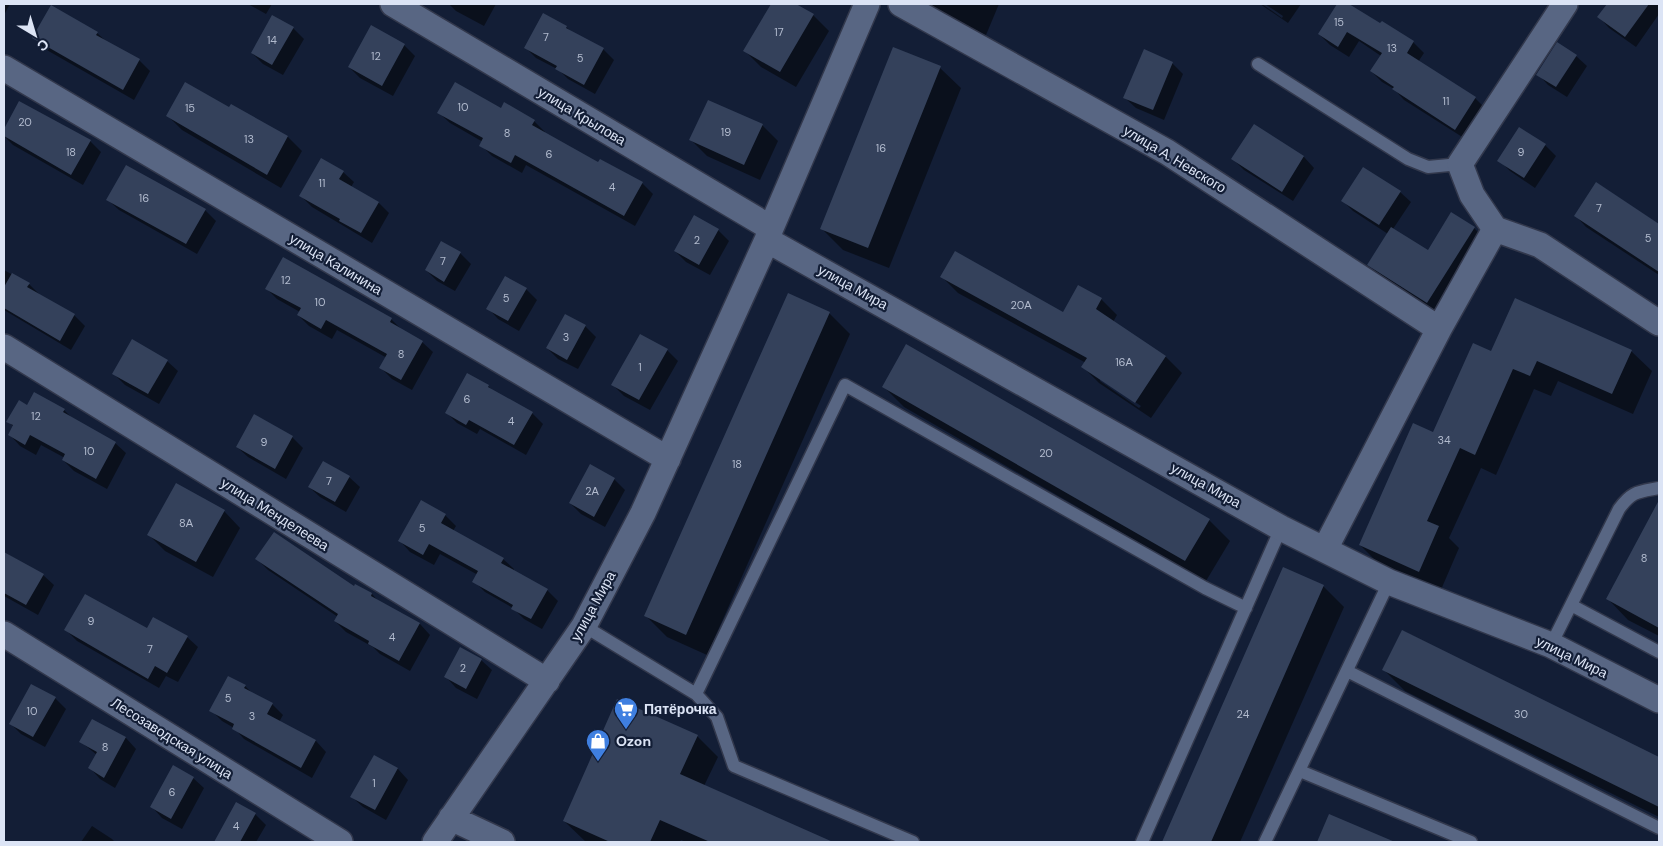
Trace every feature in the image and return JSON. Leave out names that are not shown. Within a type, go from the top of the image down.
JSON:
[{"type":"street","name":"улица Крылова","points":[[393,4],[769,234]]},
{"type":"street","name":"улица Мира","points":[[435,842],[584,626],[643,513],[769,234],[867,4]]},
{"type":"street","name":"улица А. Невского","points":[[901,4],[1167,152],[1439,329]]},
{"type":"street","points":[[1565,4],[1460,164],[1472,195],[1495,228],[1540,245],[1659,322]]},
{"type":"street","name":"улица Калинина","points":[[4,68],[668,459]]},
{"type":"street","points":[[1325,549],[1439,329],[1495,228]]},
{"type":"street","name":"улица Мира","points":[[769,234],[1281,528],[1389,582],[1551,644],[1659,700]]},
{"type":"street","name":"улица Менделеева","points":[[4,347],[547,681]]},
{"type":"street","name":"Лесозаводская улица","points":[[4,634],[340,842]]},
{"type":"street","points":[[450,818],[502,842]]},
{"type":"lane","points":[[1258,64],[1408,159],[1428,167],[1460,164]]},
{"type":"lane","points":[[696,694],[845,385],[1205,588],[1246,608]]},
{"type":"lane","points":[[1551,644],[1619,509],[1628,497],[1636,493],[1659,488]]},
{"type":"lane","points":[[1142,842],[1281,528]]},
{"type":"lane","points":[[1265,842],[1389,582]]},
{"type":"lane","points":[[1571,605],[1659,652]]},
{"type":"lane","points":[[584,626],[696,694],[717,717],[734,766],[913,842]]},
{"type":"lane","points":[[1347,671],[1659,828]]},
{"type":"lane","points":[[1300,771],[1471,842]]},
{"type":"building","points":[[771,4],[796,4],[814,14],[780,72],[743,51]]},
{"type":"building","points":[[1337,4],[1349,4],[1380,23],[1382,21],[1414,41],[1407,53],[1476,97],[1455,130],[1392,89],[1394,87],[1370,71],[1382,53],[1347,32],[1338,47],[1318,34]]},
{"type":"building","points":[[1607,4],[1649,4],[1625,37],[1597,17]]},
{"type":"building","points":[[51,5],[98,32],[96,35],[140,59],[123,90],[32,38]]},
{"type":"building","points":[[543,13],[567,26],[566,28],[604,48],[584,85],[555,69],[557,66],[524,48]]},
{"type":"building","points":[[272,15],[294,27],[272,65],[251,53]]},
{"type":"building","points":[[371,25],[405,44],[382,86],[348,67]]},
{"type":"building","points":[[1557,42],[1577,55],[1556,87],[1536,75]]},
{"type":"building","points":[[893,47],[941,66],[868,248],[820,229]]},
{"type":"building","points":[[1144,49],[1173,62],[1153,110],[1123,98]]},
{"type":"building","points":[[185,82],[229,107],[231,104],[288,136],[267,175],[166,116]]},
{"type":"building","points":[[455,82],[501,108],[504,102],[535,120],[532,125],[598,162],[600,159],[643,182],[624,216],[515,155],[511,163],[479,146],[483,138],[437,113]]},
{"type":"building","points":[[708,100],[763,124],[744,165],[689,140]]},
{"type":"building","points":[[19,101],[91,140],[71,175],[4,136],[4,129]]},
{"type":"building","points":[[1254,124],[1304,156],[1282,192],[1231,159]]},
{"type":"building","points":[[1519,127],[1546,144],[1524,178],[1497,161]]},
{"type":"building","points":[[321,158],[344,171],[339,179],[379,202],[361,233],[299,196]]},
{"type":"building","points":[[126,165],[206,209],[186,244],[106,200]]},
{"type":"building","points":[[1363,167],[1401,191],[1379,225],[1341,201]]},
{"type":"building","points":[[1596,182],[1659,224],[1659,272],[1574,216]]},
{"type":"building","points":[[1451,212],[1475,227],[1427,303],[1367,265],[1391,227],[1428,250]]},
{"type":"building","points":[[694,215],[719,229],[699,265],[674,251]]},
{"type":"building","points":[[441,241],[461,252],[444,282],[425,270]]},
{"type":"building","points":[[955,251],[1063,312],[1078,285],[1102,298],[1096,309],[1166,356],[1135,403],[1081,367],[1087,358],[940,277]]},
{"type":"building","points":[[283,257],[392,318],[390,322],[423,341],[401,380],[379,368],[387,354],[326,320],[321,329],[297,315],[301,308],[265,289]]},
{"type":"building","points":[[12,273],[30,283],[27,287],[75,314],[60,341],[4,308],[4,287]]},
{"type":"building","points":[[505,276],[527,288],[508,321],[486,309]]},
{"type":"building","points":[[788,293],[830,312],[686,635],[644,616]]},
{"type":"building","points":[[1515,298],[1632,350],[1612,394],[1537,361],[1530,376],[1513,369],[1475,455],[1460,448],[1427,521],[1439,526],[1419,572],[1359,545],[1413,423],[1433,432],[1473,343],[1491,351]]},
{"type":"building","points":[[565,314],[586,325],[567,360],[546,348]]},
{"type":"building","points":[[640,334],[668,349],[639,400],[611,385]]},
{"type":"building","points":[[132,339],[168,360],[148,394],[112,374]]},
{"type":"building","points":[[906,344],[1210,519],[1185,561],[882,387]]},
{"type":"building","points":[[467,373],[533,412],[514,445],[469,420],[466,425],[445,413]]},
{"type":"building","points":[[34,392],[65,409],[63,412],[116,442],[96,479],[62,460],[65,454],[30,435],[25,445],[8,435],[13,425],[6,422],[19,400],[27,405]]},
{"type":"building","points":[[254,414],[293,436],[275,469],[236,447]]},
{"type":"building","points":[[323,461],[350,476],[335,502],[308,487]]},
{"type":"building","points":[[590,464],[615,478],[594,517],[569,503]]},
{"type":"building","points":[[176,483],[225,510],[196,562],[147,535]]},
{"type":"building","points":[[421,500],[446,514],[441,523],[504,558],[501,563],[548,589],[531,619],[511,609],[513,605],[472,582],[478,571],[429,544],[423,555],[398,541]]},
{"type":"building","points":[[1659,500],[1659,628],[1606,599]]},
{"type":"building","points":[[274,532],[354,586],[355,584],[372,593],[371,596],[420,623],[399,661],[368,644],[369,641],[334,621],[338,614],[255,559]]},
{"type":"building","points":[[4,552],[44,574],[26,605],[4,593]]},
{"type":"building","points":[[1283,567],[1324,585],[1211,842],[1162,842]]},
{"type":"building","points":[[85,594],[147,628],[153,617],[188,636],[167,673],[155,666],[148,679],[64,630]]},
{"type":"building","points":[[1402,630],[1659,757],[1659,807],[1382,670]]},
{"type":"building","points":[[460,647],[482,659],[466,689],[444,677]]},
{"type":"building","points":[[228,676],[246,685],[244,688],[273,703],[267,714],[316,740],[301,768],[232,729],[234,724],[209,711]]},
{"type":"building","points":[[31,684],[56,697],[33,737],[9,724]]},
{"type":"building","points":[[617,699],[698,735],[680,774],[833,842],[710,842],[660,820],[650,842],[610,842],[563,821]]},
{"type":"building","points":[[92,719],[126,737],[104,778],[88,768],[97,752],[79,742]]},
{"type":"building","points":[[374,755],[398,768],[375,810],[350,797]]},
{"type":"building","points":[[173,765],[194,777],[171,819],[150,807]]},
{"type":"building","points":[[236,802],[256,813],[240,842],[214,842]]},
{"type":"building","points":[[1329,814],[1395,842],[1317,842]]},
{"type":"place","name":"Пятёрочка","points":[[626,730]]},
{"type":"place","name":"Ozon","points":[[598,762]]}]
